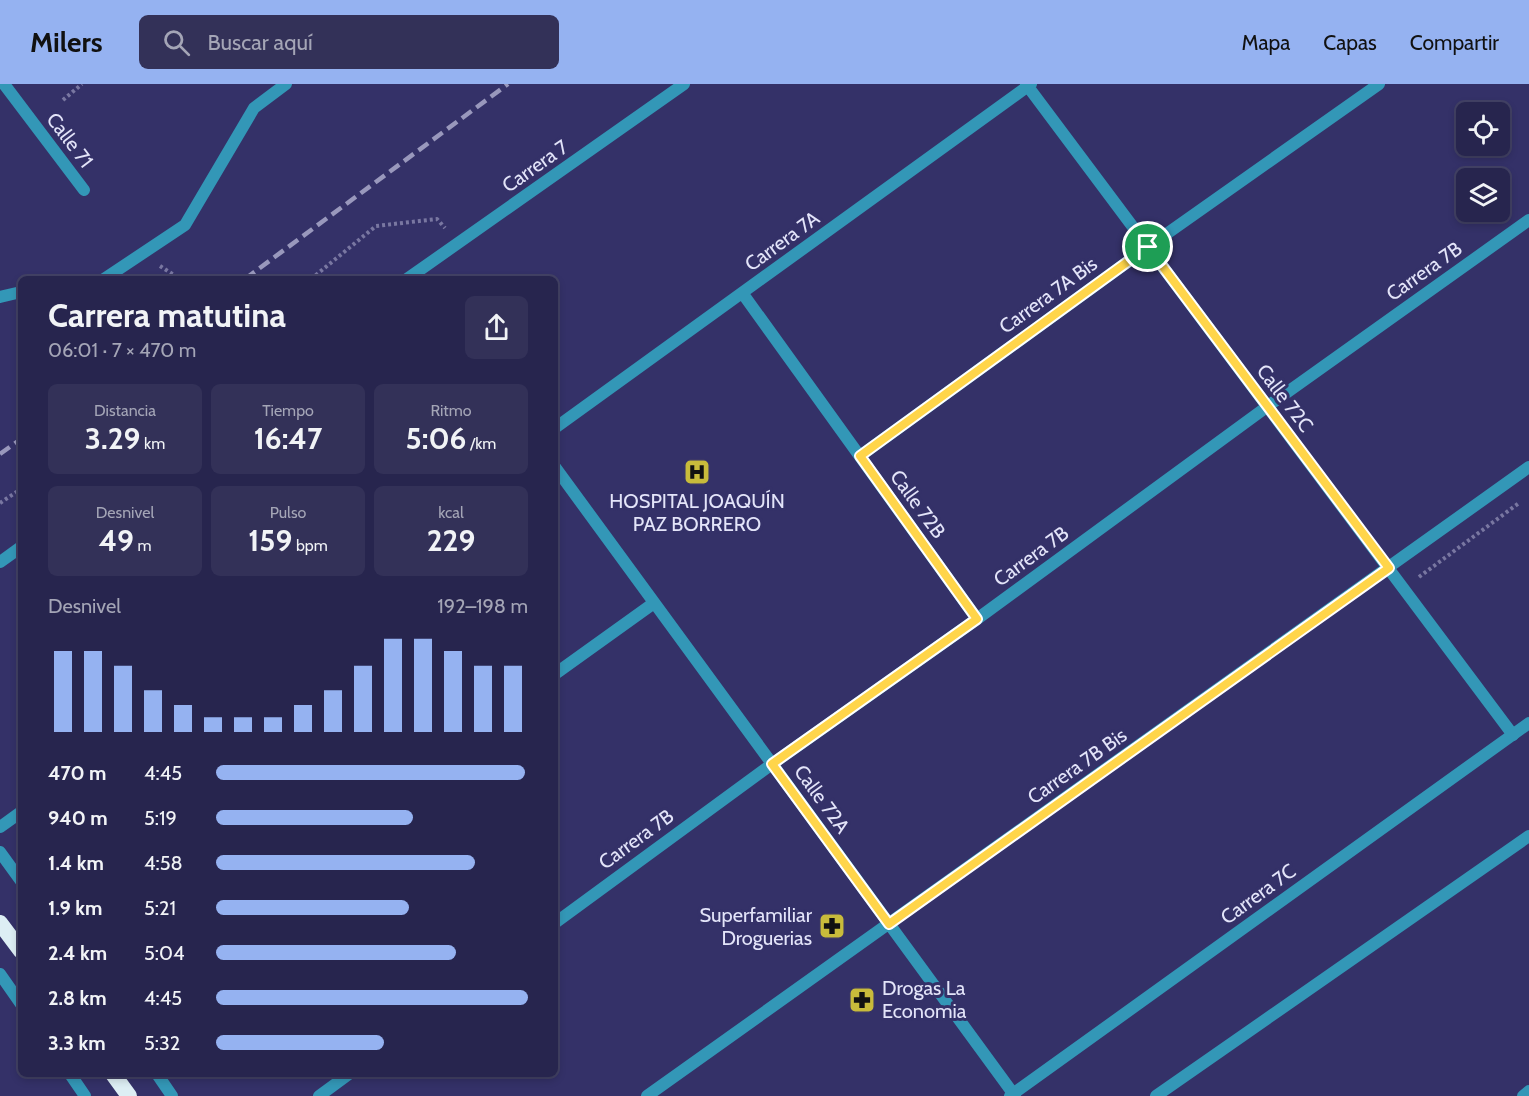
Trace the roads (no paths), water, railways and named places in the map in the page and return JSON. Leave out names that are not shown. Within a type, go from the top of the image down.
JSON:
[{"type":"highway","points":[[0,923],[18,947]]},
{"type":"highway","points":[[114,1077],[129,1096]]},
{"type":"street","name":"Calle 71","points":[[4,84],[84,190]]},
{"type":"street","points":[[108,276],[185,225],[254,108],[286,84]]},
{"type":"street","name":"Carrera 7","points":[[414,276],[684,84]]},
{"type":"street","name":"Carrera 7A Bis","points":[[860,456],[1148,247],[1379,84]]},
{"type":"street","name":"Calle 72C","points":[[1029,85],[1513,735]]},
{"type":"street","name":"Carrera 7A","points":[[558,426],[1029,85]]},
{"type":"street","name":"Carrera 7B","points":[[558,921],[1268,406],[1529,220]]},
{"type":"street","points":[[0,297],[18,293]]},
{"type":"street","name":"Calle 72B","points":[[742,294],[977,619]]},
{"type":"street","name":"Carrera 7B Bis","points":[[647,1096],[1529,466]]},
{"type":"street","name":"Calle 72A","points":[[558,471],[1013,1095]]},
{"type":"street","points":[[0,562],[18,549]]},
{"type":"street","points":[[558,672],[654,603]]},
{"type":"street","name":"Carrera 7C","points":[[1013,1095],[1529,723]]},
{"type":"street","points":[[0,827],[18,814]]},
{"type":"street","points":[[1156,1096],[1529,836]]},
{"type":"street","points":[[0,852],[18,877]]},
{"type":"street","points":[[0,974],[18,1000]]},
{"type":"street","points":[[72,1077],[85,1096]]},
{"type":"street","points":[[159,1077],[172,1096]]},
{"type":"street","points":[[320,1096],[345,1077]]},
{"type":"street","points":[[1522,1096],[1529,1091]]},
{"type":"railway","points":[[249,276],[508,84]]},
{"type":"railway","points":[[0,454],[18,441]]},
{"type":"place","name":"HOSPITAL JOAQUÍN PAZ BORRERO","points":[[697,472]]},
{"type":"place","name":"Superfamiliar Droguerias","points":[[832,926]]},
{"type":"place","name":"Drogas La Economia","points":[[862,1000]]}]
